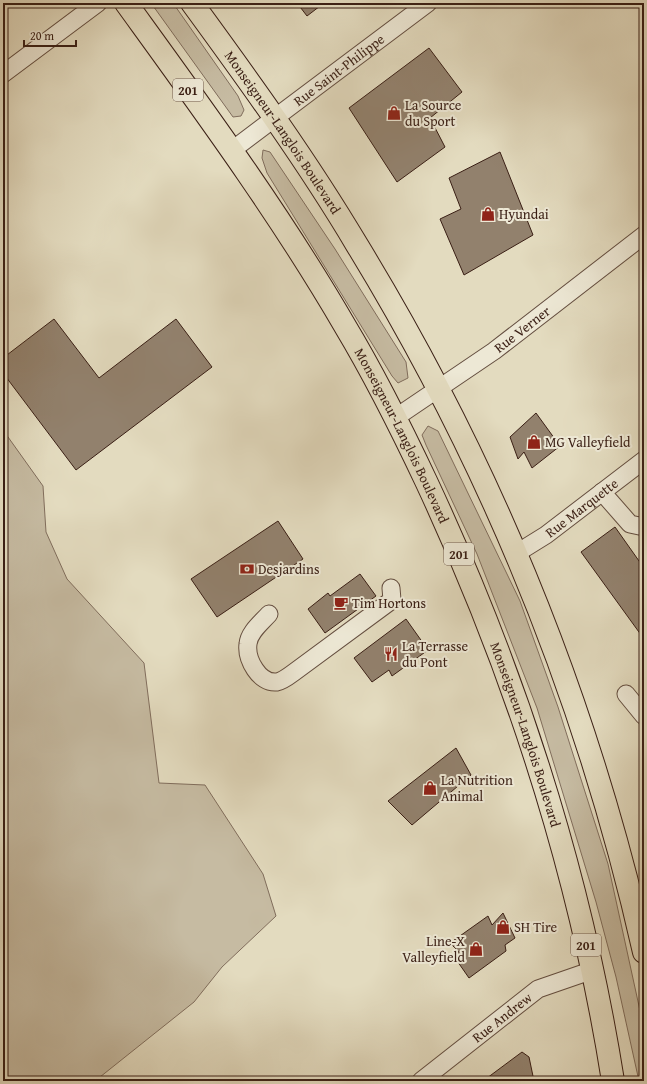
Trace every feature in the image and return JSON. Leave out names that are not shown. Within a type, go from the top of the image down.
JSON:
[{"type":"highway","name":"Monseigneur-Langlois Boulevard","points":[[126,3],[231,151],[325,293],[355,344],[395,418],[465,569],[513,692],[555,822],[593,970],[613,1081]]},
{"type":"highway","name":"Monseigneur-Langlois Boulevard","points":[[192,3],[274,120],[356,242],[439,390],[474,458],[517,553],[560,665],[598,777],[624,868],[644,952]]},
{"type":"street","points":[[3,74],[98,3]]},
{"type":"street","name":"Rue Saint-Philippe","points":[[231,151],[428,3]]},
{"type":"street","name":"Rue Verner","points":[[395,418],[439,390],[494,351],[644,235]]},
{"type":"street","name":"Rue Marquette","points":[[517,553],[642,465]]},
{"type":"street","points":[[602,492],[630,524],[644,527]]},
{"type":"street","points":[[269,614],[252,632],[248,644],[249,657],[255,670],[264,679],[277,682],[293,673],[392,600],[392,588]]},
{"type":"street","points":[[626,694],[644,716]]},
{"type":"street","name":"Rue Andrew","points":[[421,1081],[538,989],[593,970]]},
{"type":"shaded area","points":[[151,3],[173,3],[238,96],[244,110],[241,116],[233,117]]},
{"type":"shaded area","points":[[263,150],[270,152],[335,249],[406,362],[408,378],[398,383],[392,376],[267,173],[262,158]]},
{"type":"shaded area","points":[[428,426],[438,431],[520,601],[558,707],[608,864],[644,1029],[644,1079],[639,1081],[616,977],[596,902],[537,708],[477,554],[422,435]]},
{"type":"shaded area","points":[[3,430],[43,486],[46,532],[67,579],[144,663],[159,783],[205,785],[263,874],[276,916],[222,967],[194,1002],[95,1081],[3,1081]]},
{"type":"building","points":[[297,3],[324,3],[307,16]]},
{"type":"building","name":"La Source du Sport","points":[[429,48],[462,92],[430,118],[445,147],[397,182],[349,108]]},
{"type":"building","name":"Hyundai","points":[[500,152],[533,235],[464,275],[440,219],[461,209],[449,178]]},
{"type":"building","points":[[54,319],[99,378],[176,319],[212,367],[76,470],[3,373],[3,358]]},
{"type":"building","name":"MG Valleyfield","points":[[536,413],[560,446],[532,468],[524,452],[518,459],[510,437]]},
{"type":"building","name":"Desjardins","points":[[278,521],[303,559],[217,617],[191,579]]},
{"type":"building","points":[[615,527],[644,568],[644,639],[581,552]]},
{"type":"building","name":"Tim Hortons","points":[[360,574],[376,596],[325,633],[308,609],[328,593],[330,596]]},
{"type":"building","name":"La Terrasse du Pont","points":[[406,619],[428,650],[392,676],[389,670],[372,682],[354,658]]},
{"type":"building","name":"La Nutrition Animal","points":[[456,748],[471,775],[412,825],[388,801]]},
{"type":"building","points":[[503,913],[515,938],[505,945],[506,951],[469,978],[453,955],[459,952],[450,943],[488,916],[492,925]]},
{"type":"building","points":[[522,1052],[529,1057],[534,1081],[483,1081]]},
{"type":"place","name":"La Source du Sport","points":[[394,113]]},
{"type":"place","name":"Hyundai","points":[[488,214]]},
{"type":"place","name":"MG Valleyfield","points":[[534,442]]},
{"type":"place","name":"Desjardins","points":[[247,569]]},
{"type":"place","name":"Tim Hortons","points":[[341,603]]},
{"type":"place","name":"La Terrasse du Pont","points":[[391,654]]},
{"type":"place","name":"La Nutrition Animal","points":[[430,788]]},
{"type":"place","name":"SH Tire","points":[[503,927]]},
{"type":"place","name":"Line-X Valleyfield","points":[[476,949]]}]
